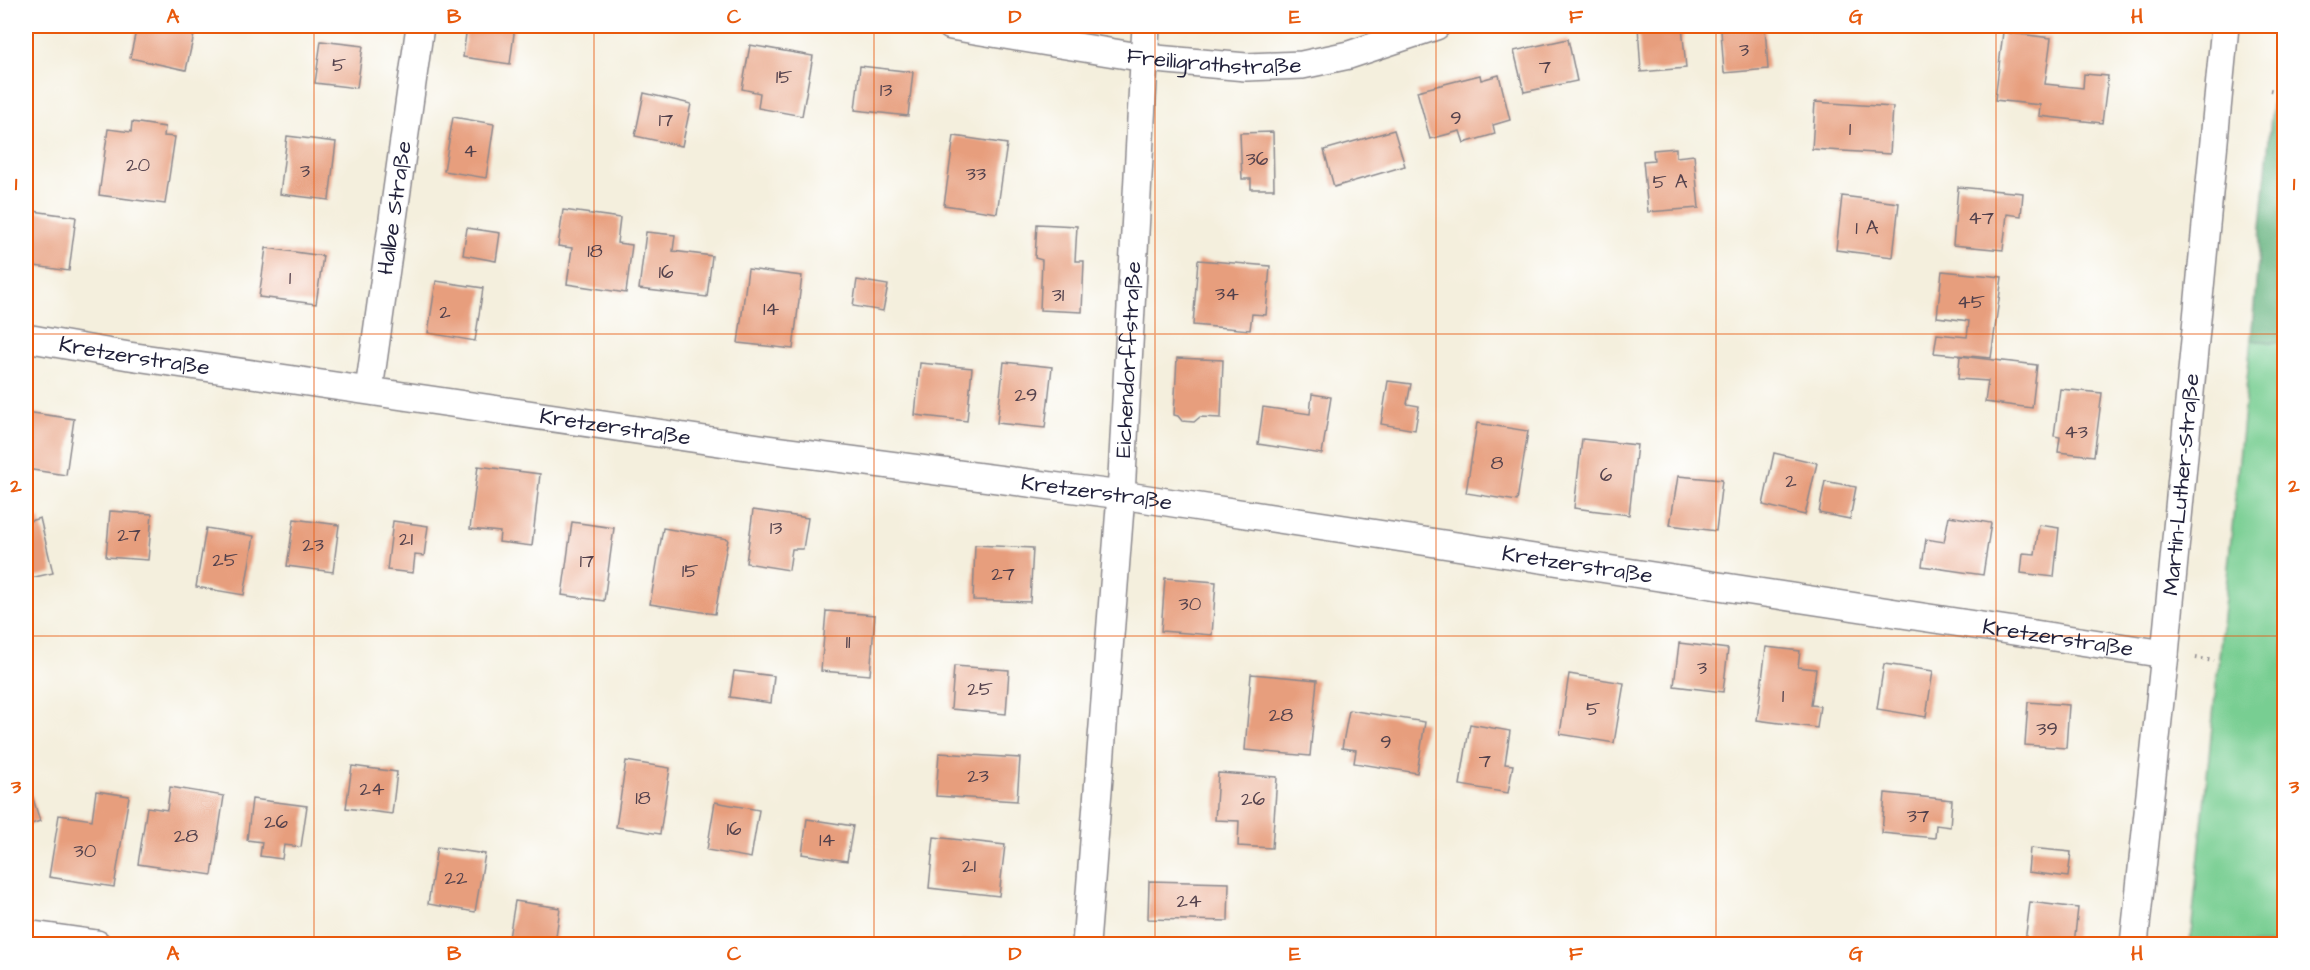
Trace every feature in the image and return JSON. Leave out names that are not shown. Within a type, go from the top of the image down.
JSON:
[{"type":"street","name":"Halbe Straße","points":[[369,390],[420,26]]},
{"type":"street","name":"Freiligrathstraße","points":[[951,26],[1145,58],[1246,67],[1302,65],[1349,55],[1436,26]]},
{"type":"street","name":"Eichendorffstraße","points":[[1086,945],[1121,495],[1146,26]]},
{"type":"street","name":"Martin-Luther-Straße","points":[[2134,945],[2165,654],[2225,26]]},
{"type":"street","name":"Kretzerstraße","points":[[26,338],[129,356],[767,449],[1121,495],[2165,654]]},
{"type":"street","points":[[26,934],[97,945]]},
{"type":"path","points":[[2270,90],[2284,93]]},
{"type":"green space","points":[[2278,37],[2284,39],[2284,343],[2251,340]]},
{"type":"green space","points":[[2251,340],[2284,343],[2284,944],[2190,944]]},
{"type":"building","points":[[137,26],[196,26],[186,70],[130,58]]},
{"type":"building","points":[[467,26],[515,26],[510,64],[463,57]]},
{"type":"building","points":[[1638,26],[1682,26],[1686,68],[1641,72]]},
{"type":"building","points":[[1765,27],[1768,69],[1724,73],[1721,31]]},
{"type":"building","points":[[2003,32],[2051,38],[2045,84],[2083,88],[2084,74],[2108,76],[2102,123],[2039,116],[2040,105],[1995,100]]},
{"type":"building","points":[[1568,39],[1577,81],[1524,92],[1514,51]]},
{"type":"building","points":[[321,41],[363,46],[357,88],[315,83]]},
{"type":"building","points":[[750,45],[813,56],[802,116],[758,108],[760,93],[742,89]]},
{"type":"building","points":[[860,66],[913,72],[908,116],[855,110]]},
{"type":"building","points":[[1480,75],[1481,80],[1499,75],[1510,120],[1493,125],[1495,134],[1464,143],[1460,131],[1430,139],[1417,91]]},
{"type":"building","points":[[644,93],[691,104],[682,146],[635,136]]},
{"type":"building","points":[[1815,102],[1893,107],[1890,154],[1812,149]]},
{"type":"building","points":[[453,117],[494,124],[486,178],[444,171]]},
{"type":"building","points":[[132,122],[165,127],[164,136],[175,137],[165,204],[99,195],[108,129],[131,132]]},
{"type":"building","points":[[1394,130],[1405,166],[1334,187],[1324,150]]},
{"type":"building","points":[[1273,132],[1274,189],[1251,189],[1251,179],[1242,179],[1240,133]]},
{"type":"building","points":[[287,136],[336,142],[329,200],[280,194]]},
{"type":"building","points":[[954,136],[1007,144],[997,213],[944,205]]},
{"type":"building","points":[[1676,148],[1676,157],[1694,155],[1699,208],[1648,212],[1643,161],[1654,160],[1653,150]]},
{"type":"building","points":[[1958,187],[2023,193],[2021,216],[2007,214],[2003,250],[1953,245]]},
{"type":"building","points":[[1842,196],[1899,203],[1893,257],[1836,250]]},
{"type":"building","points":[[26,210],[76,217],[69,271],[35,266],[33,281],[26,280]]},
{"type":"building","points":[[563,210],[620,218],[617,243],[632,245],[626,293],[567,284],[572,248],[558,246]]},
{"type":"building","points":[[1037,224],[1077,226],[1075,261],[1084,261],[1082,312],[1040,310],[1042,260],[1035,258]]},
{"type":"building","points":[[467,228],[500,233],[496,261],[463,255]]},
{"type":"building","points":[[646,232],[675,235],[673,251],[712,256],[707,297],[639,289]]},
{"type":"building","points":[[266,248],[323,256],[316,304],[259,297]]},
{"type":"building","points":[[1198,260],[1270,266],[1266,315],[1252,314],[1250,330],[1193,325]]},
{"type":"building","points":[[748,269],[802,276],[793,349],[738,343]]},
{"type":"building","points":[[1942,271],[2002,277],[1991,358],[1934,353],[1937,334],[1967,337],[1969,321],[1937,317]]},
{"type":"building","points":[[857,280],[888,285],[883,311],[853,306]]},
{"type":"building","points":[[436,281],[483,288],[475,341],[428,333]]},
{"type":"building","points":[[1960,356],[2037,365],[2032,408],[1985,402],[1988,381],[1958,379]]},
{"type":"building","points":[[1177,358],[1223,360],[1221,418],[1200,417],[1194,422],[1182,421],[1174,415]]},
{"type":"building","points":[[1004,362],[1052,367],[1045,428],[997,423]]},
{"type":"building","points":[[920,363],[972,368],[967,421],[915,415]]},
{"type":"building","points":[[1388,381],[1411,384],[1407,404],[1419,406],[1415,430],[1381,424]]},
{"type":"building","points":[[2060,389],[2102,393],[2094,456],[2058,452],[2060,437],[2054,436]]},
{"type":"building","points":[[1312,394],[1331,397],[1322,454],[1258,444],[1263,407],[1310,414]]},
{"type":"building","points":[[26,412],[74,419],[66,475],[26,469]]},
{"type":"building","points":[[1477,423],[1528,431],[1517,501],[1466,493]]},
{"type":"building","points":[[1582,439],[1637,445],[1629,515],[1574,508]]},
{"type":"building","points":[[1774,453],[1817,463],[1805,515],[1763,505]]},
{"type":"building","points":[[478,466],[540,474],[532,546],[499,542],[500,532],[470,529]]},
{"type":"building","points":[[1678,476],[1722,480],[1716,531],[1670,525]]},
{"type":"building","points":[[1825,481],[1856,487],[1850,519],[1819,513]]},
{"type":"building","points":[[753,510],[808,518],[803,549],[792,549],[789,570],[746,563]]},
{"type":"building","points":[[110,511],[152,514],[148,560],[106,557]]},
{"type":"building","points":[[1949,516],[1991,523],[1983,575],[1922,566],[1926,539],[1944,542]]},
{"type":"building","points":[[40,518],[53,573],[26,579],[26,522]]},
{"type":"building","points":[[294,519],[339,525],[333,572],[287,566]]},
{"type":"building","points":[[393,521],[428,526],[424,556],[415,555],[413,573],[387,570]]},
{"type":"building","points":[[572,522],[614,528],[604,601],[562,595]]},
{"type":"building","points":[[2039,525],[2059,528],[2054,577],[2021,573],[2023,553],[2035,554]]},
{"type":"building","points":[[206,528],[254,536],[244,595],[196,587]]},
{"type":"building","points":[[663,528],[728,539],[715,614],[650,604]]},
{"type":"building","points":[[975,545],[1033,548],[1030,602],[973,600]]},
{"type":"building","points":[[1165,578],[1216,582],[1212,635],[1161,631]]},
{"type":"building","points":[[826,611],[875,615],[870,675],[821,671]]},
{"type":"building","points":[[1679,643],[1728,649],[1723,692],[1674,686]]},
{"type":"building","points":[[1766,647],[1800,651],[1798,667],[1816,669],[1811,705],[1820,706],[1817,728],[1757,720]]},
{"type":"building","points":[[1884,664],[1933,671],[1926,717],[1877,709]]},
{"type":"building","points":[[954,666],[1009,670],[1006,714],[951,709]]},
{"type":"building","points":[[734,671],[774,676],[771,703],[730,697]]},
{"type":"building","points":[[1251,674],[1317,680],[1310,756],[1245,750]]},
{"type":"building","points":[[1569,674],[1624,683],[1614,743],[1560,734]]},
{"type":"building","points":[[2028,702],[2069,705],[2066,748],[2025,745]]},
{"type":"building","points":[[1349,710],[1425,722],[1417,773],[1354,763],[1356,750],[1342,748]]},
{"type":"building","points":[[1470,724],[1510,731],[1505,764],[1513,765],[1508,793],[1460,785]]},
{"type":"building","points":[[939,753],[1020,758],[1017,801],[936,796]]},
{"type":"building","points":[[626,761],[670,768],[660,834],[616,827]]},
{"type":"building","points":[[352,766],[397,772],[392,814],[346,808]]},
{"type":"building","points":[[1218,773],[1277,777],[1272,848],[1238,846],[1239,821],[1215,820]]},
{"type":"building","points":[[26,776],[40,821],[26,826]]},
{"type":"building","points":[[170,787],[224,796],[212,875],[138,864],[147,807],[167,810]]},
{"type":"building","points":[[96,791],[129,796],[114,887],[49,877],[59,815],[92,820]]},
{"type":"building","points":[[1885,793],[1952,800],[1950,827],[1936,825],[1935,838],[1882,833]]},
{"type":"building","points":[[252,799],[307,806],[301,847],[284,845],[282,859],[260,856],[262,842],[247,840]]},
{"type":"building","points":[[715,802],[759,810],[751,858],[707,850]]},
{"type":"building","points":[[807,819],[853,826],[847,861],[802,854]]},
{"type":"building","points":[[934,837],[1005,845],[999,896],[929,888]]},
{"type":"building","points":[[437,847],[485,854],[475,912],[428,904]]},
{"type":"building","points":[[2030,848],[2071,852],[2068,877],[2028,872]]},
{"type":"building","points":[[1149,881],[1229,883],[1228,921],[1148,919]]},
{"type":"building","points":[[515,901],[560,908],[555,944],[508,944]]},
{"type":"building","points":[[2030,902],[2078,908],[2074,944],[2025,942]]},
{"type":"building","points":[[962,940],[1000,943],[1000,944],[961,944]]}]
